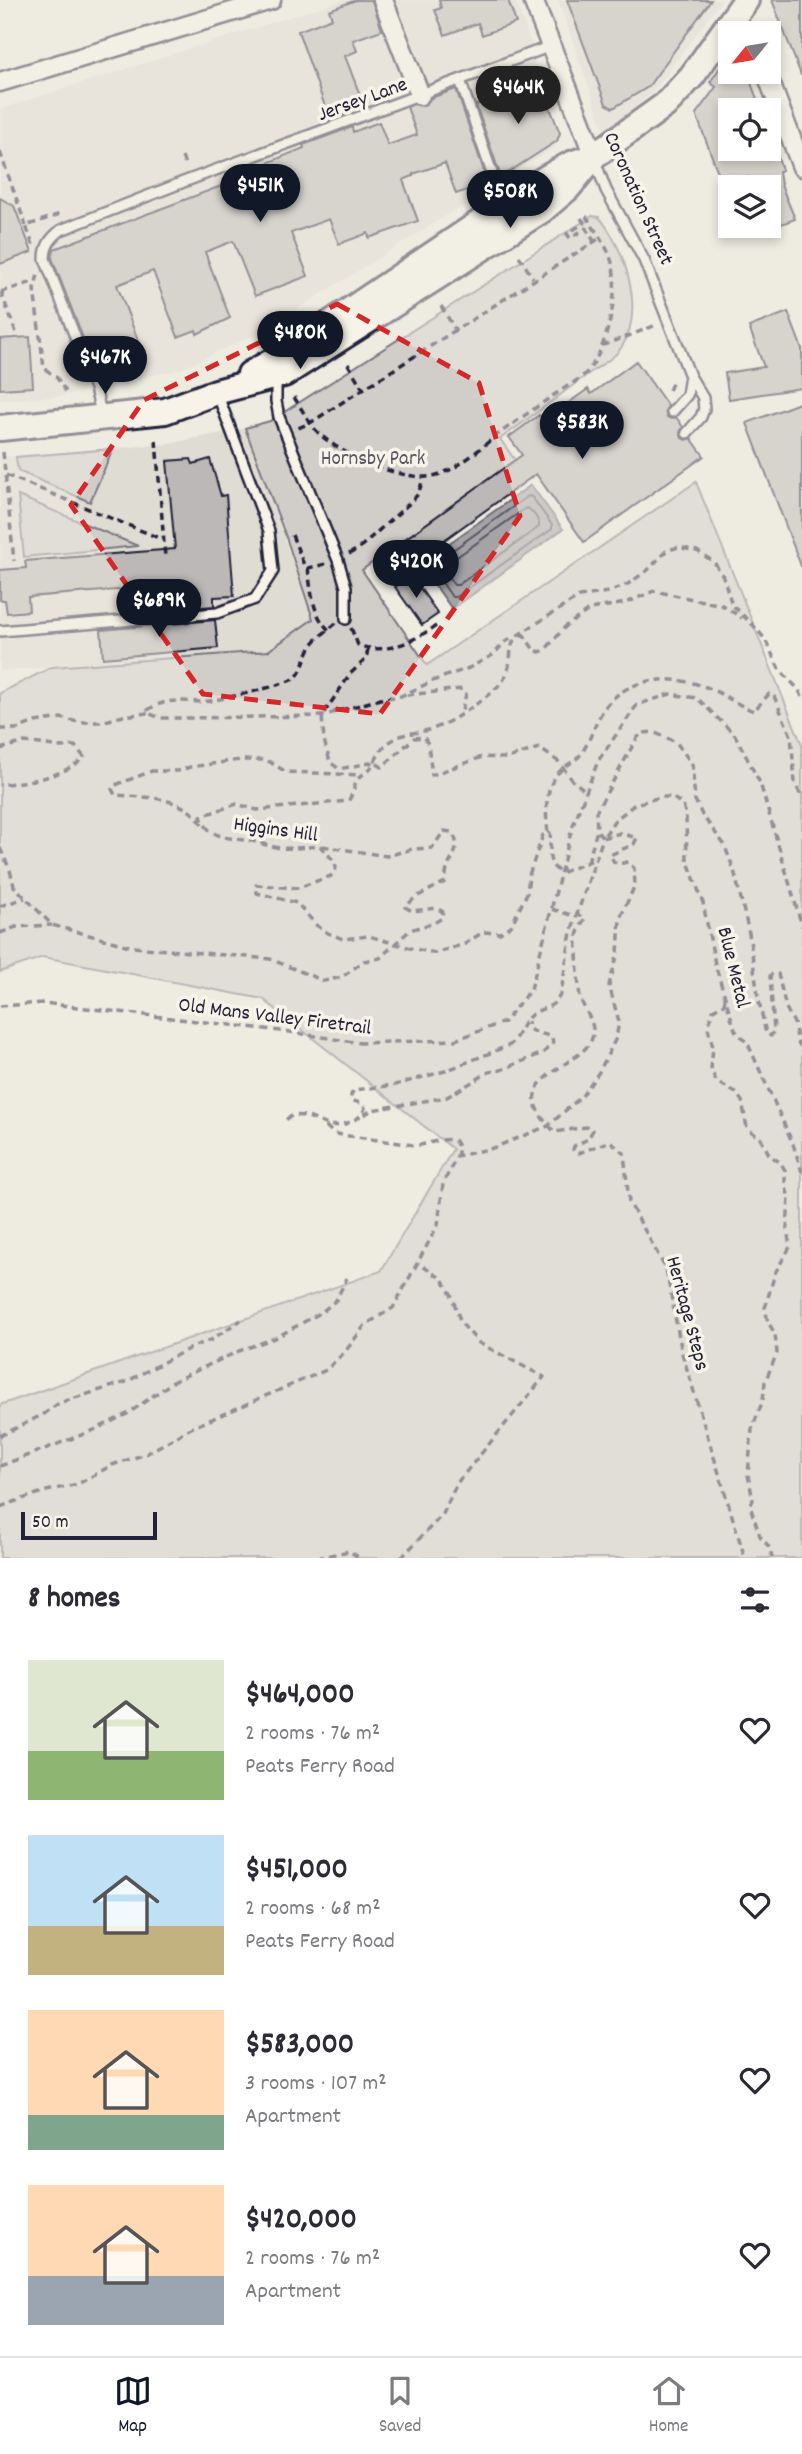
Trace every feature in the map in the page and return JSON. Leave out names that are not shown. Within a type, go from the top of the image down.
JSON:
[{"type":"main road","points":[[736,21],[746,0]]},
{"type":"main road","points":[[219,391],[285,354],[546,178],[571,164],[594,156],[677,94],[718,46]]},
{"type":"main road","points":[[1,440],[103,419],[165,411],[297,367],[532,216],[569,188],[594,156]]},
{"type":"street","points":[[0,82],[271,0]]},
{"type":"street","points":[[383,0],[420,95]]},
{"type":"street","name":"Coronation Street","points":[[533,0],[594,156]]},
{"type":"street","points":[[771,84],[802,166]]},
{"type":"lane","name":"Jersey Lane","points":[[103,419],[95,388],[45,259],[45,249],[51,238],[61,230],[186,181],[551,46]]},
{"type":"lane","points":[[460,80],[496,185]]},
{"type":"lane","name":"Coronation Street","points":[[594,156],[607,190],[647,267],[690,376],[701,394],[704,409],[698,422],[687,433]]},
{"type":"lane","points":[[276,376],[279,417],[338,560],[346,587],[342,617]]},
{"type":"lane","points":[[673,412],[687,395],[690,376]]},
{"type":"lane","points":[[0,631],[217,613],[255,599],[273,570],[269,531],[219,391]]},
{"type":"path","points":[[0,152],[34,248]]},
{"type":"path","points":[[182,157],[187,170]]},
{"type":"path","points":[[26,226],[64,213]]},
{"type":"path","points":[[294,397],[320,435],[353,456],[395,472],[424,477],[456,466],[580,378],[589,368],[602,345],[613,306],[616,283],[610,257],[584,217],[584,223],[567,234],[570,238],[586,228],[594,241]]},
{"type":"path","points":[[310,423],[600,238]]},
{"type":"path","points":[[519,256],[533,279]]},
{"type":"path","points":[[41,271],[34,289],[44,368],[68,394]]},
{"type":"path","points":[[17,335],[0,292],[36,281]]},
{"type":"path","points":[[441,306],[456,331]]},
{"type":"path","points":[[602,345],[653,326]]},
{"type":"path","points":[[348,364],[363,388]]},
{"type":"path","points":[[1,440],[14,561]]},
{"type":"path","points":[[156,440],[165,556]]},
{"type":"path","points":[[0,480],[6,477],[164,540]]},
{"type":"path","points":[[308,568],[338,560],[358,550],[412,501],[418,494],[424,477]]},
{"type":"path","points":[[292,535],[300,558],[308,568],[317,611],[329,630]]},
{"type":"path","points":[[401,696],[481,663],[505,642],[579,597],[608,592],[628,584],[648,570],[666,551],[678,547],[696,551],[714,562],[723,576],[732,605],[765,639],[779,669],[802,696]]},
{"type":"path","points":[[518,635],[524,635],[534,650],[540,652],[545,650],[565,627],[590,609],[626,603],[654,591],[722,606],[754,626]]},
{"type":"path","points":[[148,713],[152,707],[169,701],[202,702],[282,684],[295,678],[302,670],[310,647],[342,617],[355,634],[358,645],[368,649],[398,646],[420,637],[436,626]]},
{"type":"path","name":"Higgins Hill","points":[[518,635],[511,647],[510,666],[504,680],[482,699],[432,729],[411,732],[383,747],[369,770],[357,780],[348,801],[257,810],[237,804],[206,812],[201,816],[203,825],[230,839],[246,839],[283,848],[320,846],[335,862],[336,869],[331,876],[297,888],[256,885],[257,892],[297,903],[316,925],[343,939],[369,936],[435,953],[466,944],[483,932],[506,931],[519,913],[529,888],[529,875],[543,835],[548,832],[548,799],[552,781],[580,755],[606,706],[619,695],[643,682],[673,678],[707,687],[754,711],[769,694],[774,696],[791,736],[795,783],[802,798]]},
{"type":"path","points":[[368,649],[366,659],[351,673],[322,716],[324,740],[330,762],[339,769],[374,762],[382,767],[414,738],[424,737],[428,744],[432,775],[482,757],[508,758],[539,748],[559,762],[572,780],[586,790]]},
{"type":"path","points":[[0,729],[17,729],[35,722],[61,718],[78,722],[102,722],[148,713],[160,718],[322,716],[380,699],[462,689],[467,694],[461,712]]},
{"type":"path","name":"Old Mans Valley Firetrail","points":[[0,1006],[43,1003],[313,1035],[360,1044],[455,1040],[504,1022],[531,989],[572,828],[598,761],[638,705],[670,694],[697,698],[736,735],[760,783],[802,926]]},
{"type":"path","points":[[588,862],[597,830],[596,812],[637,738],[643,733],[653,732],[676,742],[692,764],[695,800],[702,815],[724,844],[734,870],[766,1034],[771,1036],[774,1030],[769,985],[773,973],[778,974],[786,1008],[794,1023],[798,1043],[802,1047]]},
{"type":"path","points":[[0,749],[25,742],[61,747],[75,746],[84,757],[66,770],[41,778],[0,785]]},
{"type":"path","points":[[203,825],[189,809],[175,802],[147,796],[115,795],[113,786],[152,771],[178,771],[240,760],[263,760],[286,772],[362,775]]},
{"type":"path","name":"Blue Metal","points":[[603,838],[614,821],[631,806],[661,797],[672,797],[682,805],[686,815],[687,859],[704,903],[715,964],[734,1030],[748,1044],[793,1144],[802,1172]]},
{"type":"path","points":[[597,830],[603,838]]},
{"type":"path","points":[[0,933],[16,926],[52,925],[133,947],[270,959],[324,981],[342,976],[364,961],[380,958],[410,930],[442,918],[443,912],[437,908],[412,911],[405,907],[416,897],[446,882],[448,867],[456,853],[455,837],[451,832],[444,831],[432,848],[412,849],[387,856],[320,846]]},
{"type":"path","points":[[548,832],[551,839],[550,863],[561,873],[595,859]]},
{"type":"path","points":[[457,1156],[493,1147],[548,1126],[582,1096],[599,1072],[616,1038],[619,1022],[609,985],[618,953],[620,918],[635,885],[634,868],[627,862],[614,862],[610,855],[634,844],[637,838],[620,833],[603,838]]},
{"type":"path","points":[[362,1116],[365,1108],[363,1104],[351,1100],[354,1090],[395,1085],[454,1069],[476,1057],[510,1045],[530,1016],[557,1002],[561,993],[571,932],[603,838]]},
{"type":"path","points":[[0,848],[14,886],[52,925]]},
{"type":"path","points":[[0,906],[24,898]]},
{"type":"path","points":[[548,1126],[536,1108],[536,1093],[549,1075],[587,1047],[594,1031],[579,994],[576,937],[585,919],[577,914],[571,915],[552,909]]},
{"type":"path","points":[[725,996],[724,1004],[713,1010],[708,1028],[713,1047],[711,1069],[716,1082],[736,1093],[741,1101],[747,1128],[761,1139],[770,1156],[780,1162],[785,1170],[785,1185],[789,1197],[787,1229],[790,1247],[775,1273],[765,1308],[768,1322],[775,1334],[778,1353],[765,1382],[763,1400],[752,1429],[748,1475],[753,1500],[750,1506],[760,1536],[770,1548],[772,1558]]},
{"type":"path","points":[[283,1123],[289,1117],[300,1115],[326,1126],[342,1127],[372,1110],[447,1097],[489,1072],[543,1053],[553,1043],[552,1038],[529,1029],[528,1019]]},
{"type":"path","points":[[0,1507],[42,1492],[78,1484],[112,1465],[146,1454],[191,1428],[326,1370],[345,1352],[365,1325],[393,1308],[438,1225],[443,1184],[457,1156],[458,1148],[455,1141],[449,1139],[426,1146],[414,1146],[333,1133],[326,1126]]},
{"type":"path","name":"Heritage Steps","points":[[548,1126],[555,1132],[586,1127],[593,1130],[588,1139],[575,1146],[573,1150],[579,1153],[610,1141],[624,1153],[629,1202],[666,1269],[682,1353],[745,1558]]},
{"type":"path","points":[[401,1558],[443,1514],[457,1483],[544,1377],[479,1343],[461,1323],[451,1294],[442,1279],[418,1263]]},
{"type":"path","points":[[0,1466],[92,1431],[129,1413],[174,1381],[277,1336],[322,1312],[336,1300],[347,1278]]},
{"type":"path","points":[[0,1436],[60,1403],[126,1382],[192,1347],[211,1340],[242,1320]]},
{"type":"path","points":[[317,1558],[349,1551],[360,1558]]},
{"type":"highlighted area","points":[[337,304],[479,383],[520,516],[380,714],[203,694],[71,505],[144,400]]},
{"type":"shaded area","points":[[343,0],[377,0],[417,99],[533,59],[561,134],[556,147],[262,331],[181,369],[63,396],[0,400],[0,109]]},
{"type":"shaded area","points":[[389,0],[515,0],[533,48],[422,89]]},
{"type":"shaded area","points":[[558,0],[722,0],[653,92],[605,133]]},
{"type":"shaded area","points":[[245,428],[313,619],[268,651],[0,671],[0,457],[168,444]]},
{"type":"green space","name":"Hornsby Park","points":[[592,216],[599,217],[617,245],[629,280],[632,316],[621,348],[612,358],[500,439],[515,460],[362,570],[427,665],[696,482],[802,745],[802,1558],[0,1558],[0,1405],[381,1271],[453,1149],[263,999],[43,957],[0,972],[0,693],[52,667],[268,651],[313,619],[245,428],[270,421]]},
{"type":"green space","points":[[113,449],[90,502],[18,471],[16,457]]},
{"type":"green space","points":[[18,496],[138,546],[24,557]]},
{"type":"water","points":[[531,485],[563,529],[452,609],[420,564]]},
{"type":"building","points":[[356,0],[372,0],[382,30],[353,40],[357,51],[345,56],[361,98],[347,103],[349,113],[330,120],[298,31],[332,18],[329,10]]},
{"type":"building","points":[[439,0],[508,0],[516,23],[482,35],[478,23],[445,35],[435,10],[441,8]]},
{"type":"building","points":[[567,0],[711,0],[648,87],[613,108],[606,104]]},
{"type":"building","points":[[772,0],[802,0],[802,75],[801,75]]},
{"type":"building","points":[[718,70],[718,84],[751,84],[757,98],[718,98],[718,161],[779,161],[782,170],[779,175],[719,175],[696,114],[716,87],[710,82]]},
{"type":"building","points":[[533,84],[542,88],[560,133],[557,141],[501,177],[476,105]]},
{"type":"building","points":[[456,89],[488,183],[456,194],[445,163],[403,180],[418,221],[369,238],[368,233],[339,244],[329,219],[291,233],[308,276],[255,296],[233,241],[205,252],[230,318],[197,334],[196,330],[178,337],[153,271],[117,285],[142,351],[95,369],[52,258],[54,249],[240,179],[238,175],[304,148],[303,145],[352,127],[353,132],[379,122],[388,145],[417,135],[407,107],[414,104],[423,106],[431,98]]},
{"type":"building","points":[[781,185],[795,219],[781,224]]},
{"type":"building","points":[[0,198],[14,206],[32,252],[0,264]]},
{"type":"building","points":[[788,312],[802,349],[802,388],[729,399],[725,373],[764,367],[749,327]]},
{"type":"building","points":[[30,337],[33,387],[0,389],[0,339]]},
{"type":"building","points":[[636,361],[668,406],[665,411],[667,417],[676,417],[683,427],[680,432],[682,438],[691,438],[704,456],[584,542],[536,474],[408,566],[394,547],[522,455],[509,437],[539,415],[543,421],[588,389],[591,394]]},
{"type":"building","points":[[802,402],[802,566],[801,566],[747,423]]},
{"type":"building","points":[[191,459],[193,464],[210,459],[221,496],[226,495],[234,596],[214,597],[214,606],[158,611],[155,587],[28,597],[29,611],[7,613],[5,600],[0,600],[0,570],[26,568],[25,561],[175,549],[167,461]]},
{"type":"building","points":[[411,575],[438,614],[422,625],[395,587]]},
{"type":"building","points":[[215,620],[218,648],[103,658],[101,630]]}]
